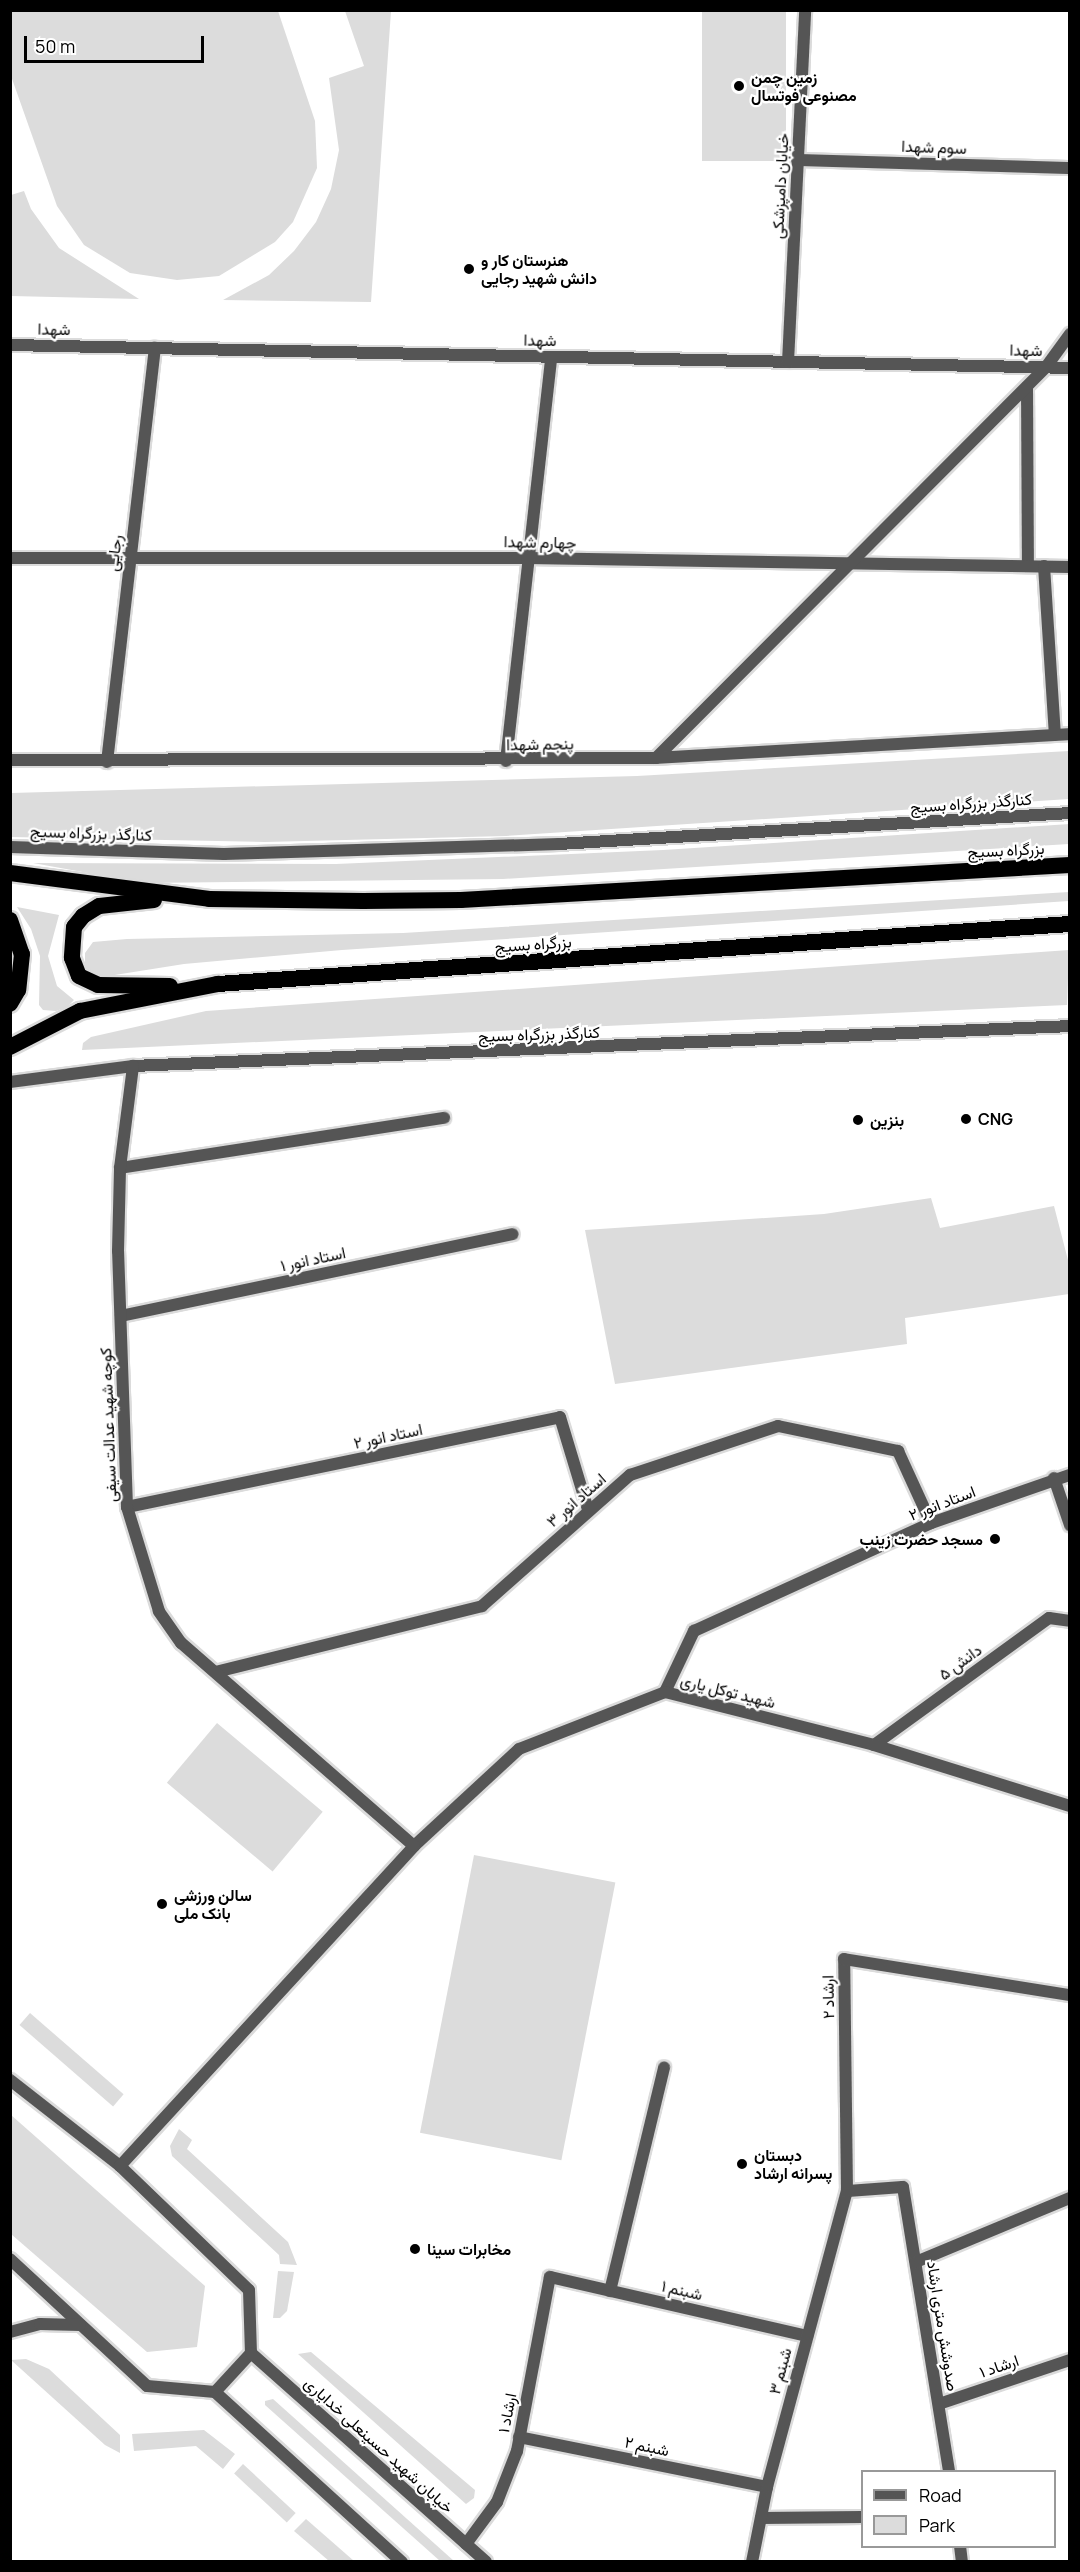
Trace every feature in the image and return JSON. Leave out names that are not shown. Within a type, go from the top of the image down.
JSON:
[{"type":"highway","name":"بزرگراه بسیج","points":[[10,873],[209,899],[461,900],[1070,865]]},
{"type":"highway","points":[[209,899],[136,901],[99,906],[83,916],[74,927],[70,943],[79,976],[98,985],[218,984]]},
{"type":"highway","points":[[10,920],[22,954],[18,990],[10,1004]]},
{"type":"highway","name":"بزرگراه بسیج","points":[[10,1047],[80,1011],[218,984],[1070,924]]},
{"type":"street","name":"خیابان دامپزشکی","points":[[788,362],[805,10]]},
{"type":"street","name":"سوم شهدا","points":[[797,160],[1070,168]]},
{"type":"street","points":[[656,758],[1027,387],[1046,367],[1070,334]]},
{"type":"street","name":"شهدا","points":[[10,345],[1070,368]]},
{"type":"street","name":"رجایی","points":[[107,762],[154,348]]},
{"type":"street","points":[[506,761],[551,357]]},
{"type":"street","points":[[1027,387],[1028,566]]},
{"type":"street","name":"چهارم شهدا","points":[[10,558],[527,558],[1070,567]]},
{"type":"street","points":[[1044,566],[1055,735]]},
{"type":"street","name":"پنجم شهدا","points":[[10,760],[107,762],[506,761],[656,758],[1070,734]]},
{"type":"street","name":"کنارگذر بزرگراه بسیج","points":[[10,848],[224,854],[559,844],[1070,813]]},
{"type":"street","name":"کنارگذر بزرگراه بسیج","points":[[10,1082],[133,1066],[1070,1026]]},
{"type":"street","name":"کوچه شهید عدالت سیفی","points":[[133,1066],[120,1168],[121,1316],[127,1507],[159,1611],[181,1643],[414,1845]]},
{"type":"street","points":[[120,1168],[444,1118]]},
{"type":"street","name":"استاد انور ۱","points":[[121,1316],[512,1234]]},
{"type":"street","name":"استاد انور ۲","points":[[127,1507],[560,1417],[588,1510]]},
{"type":"street","name":"استاد انور ۳","points":[[216,1672],[482,1606],[630,1475],[778,1426],[898,1452],[931,1523]]},
{"type":"street","name":"استاد انور ۲","points":[[665,1692],[694,1632],[931,1523],[1054,1478],[1070,1475]]},
{"type":"street","points":[[1054,1478],[1070,1525]]},
{"type":"street","name":"دانش ۵","points":[[874,1745],[1049,1618],[1070,1621]]},
{"type":"street","name":"شهید توکل یاری","points":[[120,2166],[414,1845],[519,1749],[665,1692],[874,1745],[1070,1806]]},
{"type":"street","name":"ارشاد ۲","points":[[847,2191],[844,1959],[1070,1995]]},
{"type":"street","points":[[610,2291],[664,2067]]},
{"type":"street","points":[[10,2080],[120,2166],[249,2290],[250,2353],[215,2392]]},
{"type":"street","name":"صدوشش متری ارشاد","points":[[847,2191],[903,2187],[949,2470]]},
{"type":"street","name":"شبنم ۳","points":[[752,2562],[767,2487],[847,2191]]},
{"type":"street","points":[[916,2262],[1070,2198]]},
{"type":"street","points":[[10,2259],[147,2386],[215,2392],[402,2562]]},
{"type":"street","name":"شبنم ۱","points":[[550,2277],[807,2336]]},
{"type":"street","name":"ارشاد ۱","points":[[466,2544],[497,2502],[519,2437],[550,2277]]},
{"type":"street","points":[[10,2332],[40,2325],[80,2325]]},
{"type":"street","name":"خیابان شهید حسینعلی خدایاری","points":[[250,2353],[486,2562]]},
{"type":"street","name":"ارشاد ۱","points":[[939,2404],[1070,2360]]},
{"type":"street","name":"شبنم ۲","points":[[519,2437],[767,2487]]},
{"type":"street","points":[[761,2518],[861,2517]]},
{"type":"green space","points":[[10,11],[278,11],[315,121],[317,168],[293,222],[275,242],[219,276],[177,280],[130,273],[84,245],[57,206],[11,76]]},
{"type":"green space","points":[[345,11],[391,11],[371,302],[223,300],[269,275],[294,251],[316,222],[331,189],[339,150],[329,78],[364,66]]},
{"type":"green space","name":"زمین چمن مصنوعی فوتسال","points":[[702,11],[786,11],[786,161],[702,161]]},
{"type":"green space","points":[[24,191],[31,209],[59,248],[139,299],[11,296],[11,195]]},
{"type":"green space","points":[[1069,751],[1069,799],[506,836],[265,842],[11,837],[11,793],[637,776]]},
{"type":"green space","points":[[1070,824],[1069,844],[503,879],[143,883],[33,863],[336,864],[663,850]]},
{"type":"green space","points":[[1069,892],[1069,901],[342,950],[184,964],[102,977],[85,967],[85,953],[93,942],[127,939],[403,933]]},
{"type":"green space","points":[[17,907],[59,915],[48,956],[57,986],[74,1000],[67,1007],[56,1011],[43,1010],[39,1005],[40,956],[31,929]]},
{"type":"green space","points":[[1069,950],[1067,1005],[82,1050],[83,1043],[91,1037],[206,1011]]},
{"type":"green space","points":[[931,1198],[940,1228],[1054,1206],[1069,1264],[1069,1294],[905,1318],[907,1344],[615,1384],[585,1230],[824,1214]]},
{"type":"green space","points":[[217,1723],[323,1812],[273,1871],[167,1783]]},
{"type":"green space","points":[[474,1855],[615,1882],[561,2160],[420,2133]]},
{"type":"green space","points":[[30,2013],[124,2094],[113,2106],[20,2025]]},
{"type":"green space","points":[[11,2115],[205,2286],[197,2347],[147,2352],[11,2234]]},
{"type":"green space","points":[[179,2129],[192,2140],[187,2149],[288,2242],[297,2265],[280,2264],[279,2255],[172,2156],[170,2146]]},
{"type":"green space","points":[[278,2271],[294,2272],[287,2311],[280,2318],[273,2318]]},
{"type":"green space","points":[[311,2352],[475,2490],[474,2498],[466,2504],[298,2354]]},
{"type":"green space","points":[[26,2359],[49,2369],[120,2435],[120,2453],[105,2445],[11,2360]]},
{"type":"green space","points":[[273,2399],[454,2561],[440,2561],[265,2405],[265,2401]]},
{"type":"green space","points":[[204,2430],[235,2454],[223,2469],[196,2446],[134,2451],[132,2434]]},
{"type":"green space","points":[[243,2464],[296,2513],[287,2523],[234,2474]]},
{"type":"green space","points":[[306,2519],[354,2561],[329,2561],[294,2531]]},
{"type":"place","name":"زمین چمن مصنوعی فوتسال","points":[[739,86]]},
{"type":"place","name":"هنرستان کار و دانش شهید رجایی","points":[[469,269]]},
{"type":"place","name":"CNG","points":[[966,1119]]},
{"type":"place","name":"بنزین","points":[[858,1120]]},
{"type":"place","name":"مسجد حضرت زینب","points":[[995,1539]]},
{"type":"place","name":"سالن ورزشی بانک ملی","points":[[162,1904]]},
{"type":"place","name":"دبستان پسرانه ارشاد","points":[[742,2164]]},
{"type":"place","name":"مخابرات سینا","points":[[415,2249]]}]
